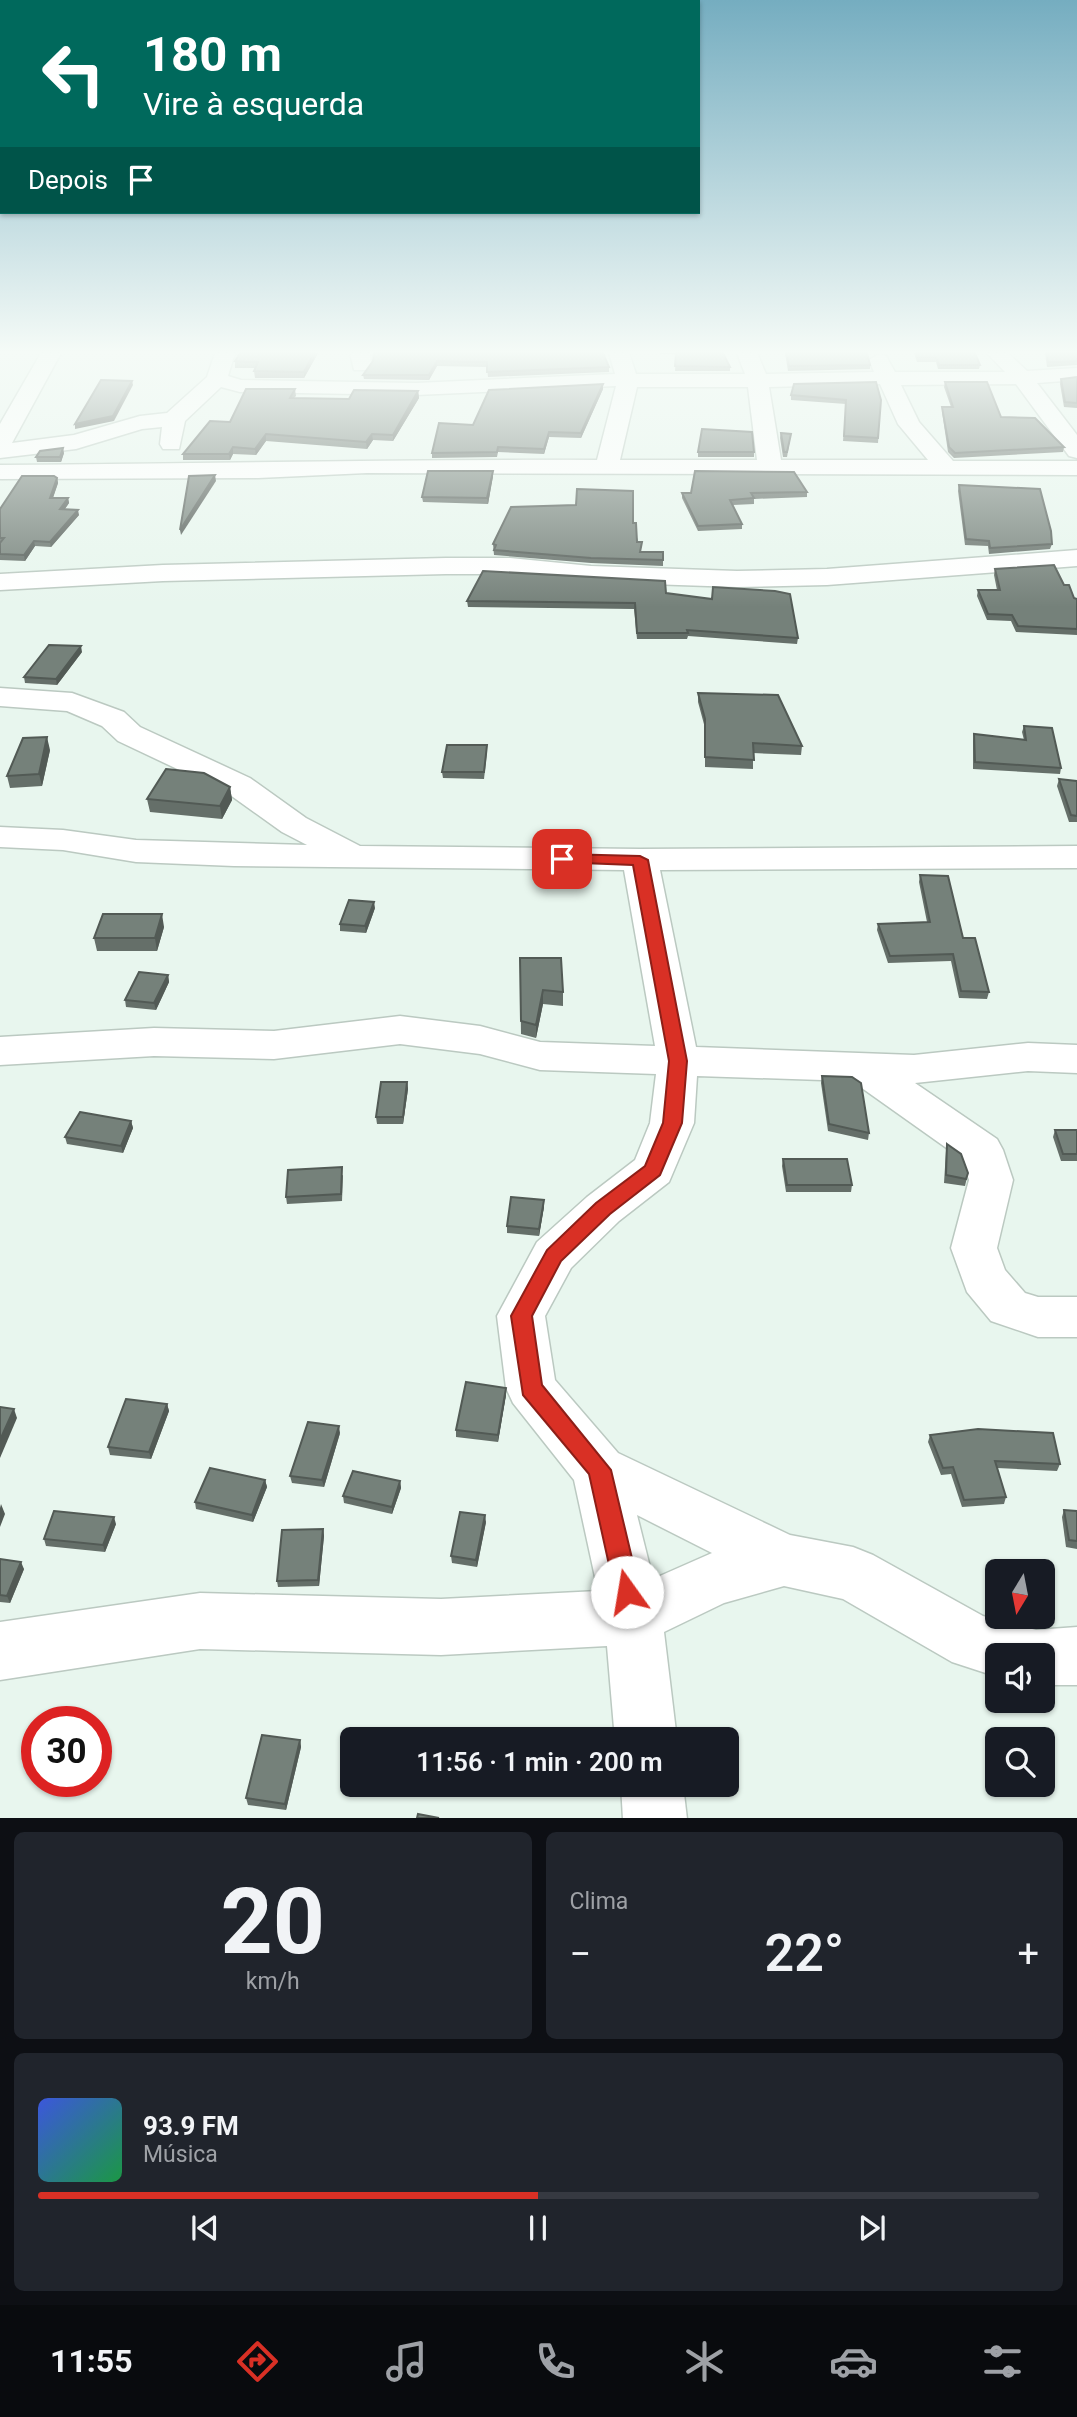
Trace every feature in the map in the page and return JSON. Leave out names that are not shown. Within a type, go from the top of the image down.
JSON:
[{"type":"street","points":[[0,452],[90,438]]},
{"type":"street","points":[[158,471],[172,438]]},
{"type":"street","points":[[607,465],[614,438]]},
{"type":"street","points":[[766,438],[770,467]]},
{"type":"street","points":[[921,438],[947,468]]},
{"type":"street","points":[[0,472],[607,465],[1077,468]]},
{"type":"street","points":[[0,582],[163,573],[446,566],[510,566],[591,574],[737,579],[827,576],[1077,558]]},
{"type":"street","points":[[0,697],[72,702],[113,719],[129,734],[238,785],[294,825],[354,856]]},
{"type":"street","points":[[0,837],[63,839],[136,851],[354,856],[640,860],[1077,857]]},
{"type":"street","points":[[640,860],[678,1061],[672,1123],[653,1170],[603,1209],[554,1255],[521,1316],[531,1388],[599,1470],[784,1560],[853,1574],[973,1642],[985,1645]]},
{"type":"street","points":[[0,1051],[154,1041],[274,1045],[400,1030],[480,1040],[540,1056],[914,1069],[1028,1057],[1077,1059]]},
{"type":"street","points":[[861,1067],[981,1150],[991,1180],[974,1248],[984,1279],[1008,1307],[1038,1317],[1077,1317]]},
{"type":"street","points":[[599,1470],[633,1617],[645,1727]]},
{"type":"street","points":[[0,1651],[200,1620],[441,1627],[633,1617],[716,1578],[784,1560]]},
{"type":"street","points":[[1055,1657],[1077,1657]]},
{"type":"street","points":[[653,1797],[655,1818]]},
{"type":"building","points":[[196,438],[263,438],[255,449],[233,447],[229,454],[183,454]]},
{"type":"building","points":[[314,438],[369,438],[366,442]]},
{"type":"building","points":[[436,438],[547,438],[544,449],[498,447],[497,452],[432,453]]},
{"type":"building","points":[[700,438],[753,438],[754,452],[698,452]]},
{"type":"building","points":[[782,438],[790,438],[787,452],[784,452]]},
{"type":"building","points":[[947,438],[1055,438],[1064,447],[955,453],[949,447]]},
{"type":"building","points":[[63,448],[60,457],[36,457],[40,451]]},
{"type":"building","points":[[428,471],[493,471],[487,498],[422,497]]},
{"type":"building","points":[[695,471],[794,472],[807,492],[751,493],[754,498],[730,500],[742,524],[698,526],[682,493],[691,493]]},
{"type":"building","points":[[215,475],[180,530],[189,476]]},
{"type":"building","points":[[22,476],[54,476],[57,478],[50,498],[68,498],[60,509],[78,510],[50,542],[34,541],[24,555],[0,554],[0,543],[4,538],[0,538],[0,509]]},
{"type":"building","points":[[959,485],[1040,489],[1052,544],[990,548],[989,541],[966,539]]},
{"type":"building","points":[[577,489],[633,491],[633,523],[636,523],[637,542],[642,542],[640,552],[663,552],[663,560],[591,558],[494,550],[496,545],[493,544],[511,507],[576,505]]},
{"type":"building","points":[[1054,565],[1064,585],[1069,585],[1074,598],[1077,599],[1077,629],[1018,626],[1012,615],[988,614],[978,590],[1000,590],[995,569]]},
{"type":"building","points":[[483,571],[665,581],[666,593],[712,599],[713,587],[790,594],[798,638],[687,630],[688,633],[637,633],[635,603],[467,601]]},
{"type":"building","points":[[49,645],[81,646],[56,679],[24,677]]},
{"type":"building","points":[[698,693],[778,695],[802,746],[753,743],[754,760],[705,757],[705,719]]},
{"type":"building","points":[[1024,726],[1052,728],[1061,768],[975,762],[974,734],[1026,740]]},
{"type":"building","points":[[47,737],[39,774],[7,776],[23,738]]},
{"type":"building","points":[[447,745],[487,745],[484,772],[442,772]]},
{"type":"building","points":[[166,769],[204,773],[230,787],[220,806],[147,799]]},
{"type":"building","points":[[1059,779],[1077,781],[1077,816],[1071,815]]},
{"type":"building","points":[[920,875],[948,876],[963,938],[975,938],[989,992],[961,991],[953,954],[890,956],[878,924],[930,922]]},
{"type":"building","points":[[349,900],[374,902],[365,926],[340,924]]},
{"type":"building","points":[[103,914],[162,914],[155,938],[94,938]]},
{"type":"building","points":[[520,958],[561,958],[563,992],[543,990],[536,1025],[521,1021]]},
{"type":"building","points":[[139,972],[168,975],[154,1003],[125,1000]]},
{"type":"building","points":[[822,1076],[852,1077],[861,1083],[869,1133],[829,1124]]},
{"type":"building","points":[[381,1082],[407,1082],[403,1117],[376,1117]]},
{"type":"building","points":[[80,1112],[131,1121],[121,1146],[65,1137]]},
{"type":"building","points":[[1055,1130],[1077,1130],[1077,1154],[1063,1154]]},
{"type":"building","points":[[947,1144],[961,1154],[968,1173],[966,1179],[946,1175]]},
{"type":"building","points":[[783,1159],[847,1159],[852,1185],[787,1185]]},
{"type":"building","points":[[342,1167],[341,1194],[286,1197],[288,1170]]},
{"type":"building","points":[[511,1197],[544,1200],[539,1229],[507,1226]]},
{"type":"building","points":[[466,1382],[506,1388],[498,1435],[456,1430]]},
{"type":"building","points":[[126,1399],[167,1404],[149,1452],[108,1447]]},
{"type":"building","points":[[0,1407],[14,1409],[0,1440]]},
{"type":"building","points":[[308,1422],[339,1426],[322,1480],[290,1476]]},
{"type":"building","points":[[978,1429],[1053,1433],[1060,1464],[995,1461],[1006,1497],[964,1500],[953,1467],[943,1468],[930,1435]]},
{"type":"building","points":[[210,1468],[265,1480],[252,1515],[195,1502]]},
{"type":"building","points":[[353,1471],[400,1481],[392,1507],[343,1496]]},
{"type":"building","points":[[1064,1510],[1077,1511],[1077,1541],[1069,1540]]},
{"type":"building","points":[[54,1511],[114,1517],[103,1545],[44,1539]]},
{"type":"building","points":[[460,1512],[485,1515],[476,1560],[451,1556]]},
{"type":"building","points":[[323,1529],[318,1580],[277,1581],[282,1530]]},
{"type":"building","points":[[0,1559],[21,1562],[7,1596],[0,1595]]},
{"type":"building","points":[[262,1735],[300,1740],[285,1804],[246,1798]]},
{"type":"building","points":[[418,1814],[439,1818],[417,1818]]},
{"type":"route","points":[[562,859],[640,860],[678,1061],[672,1123],[653,1170],[603,1209],[554,1255],[521,1316],[531,1388],[599,1470],[627,1592]]}]
